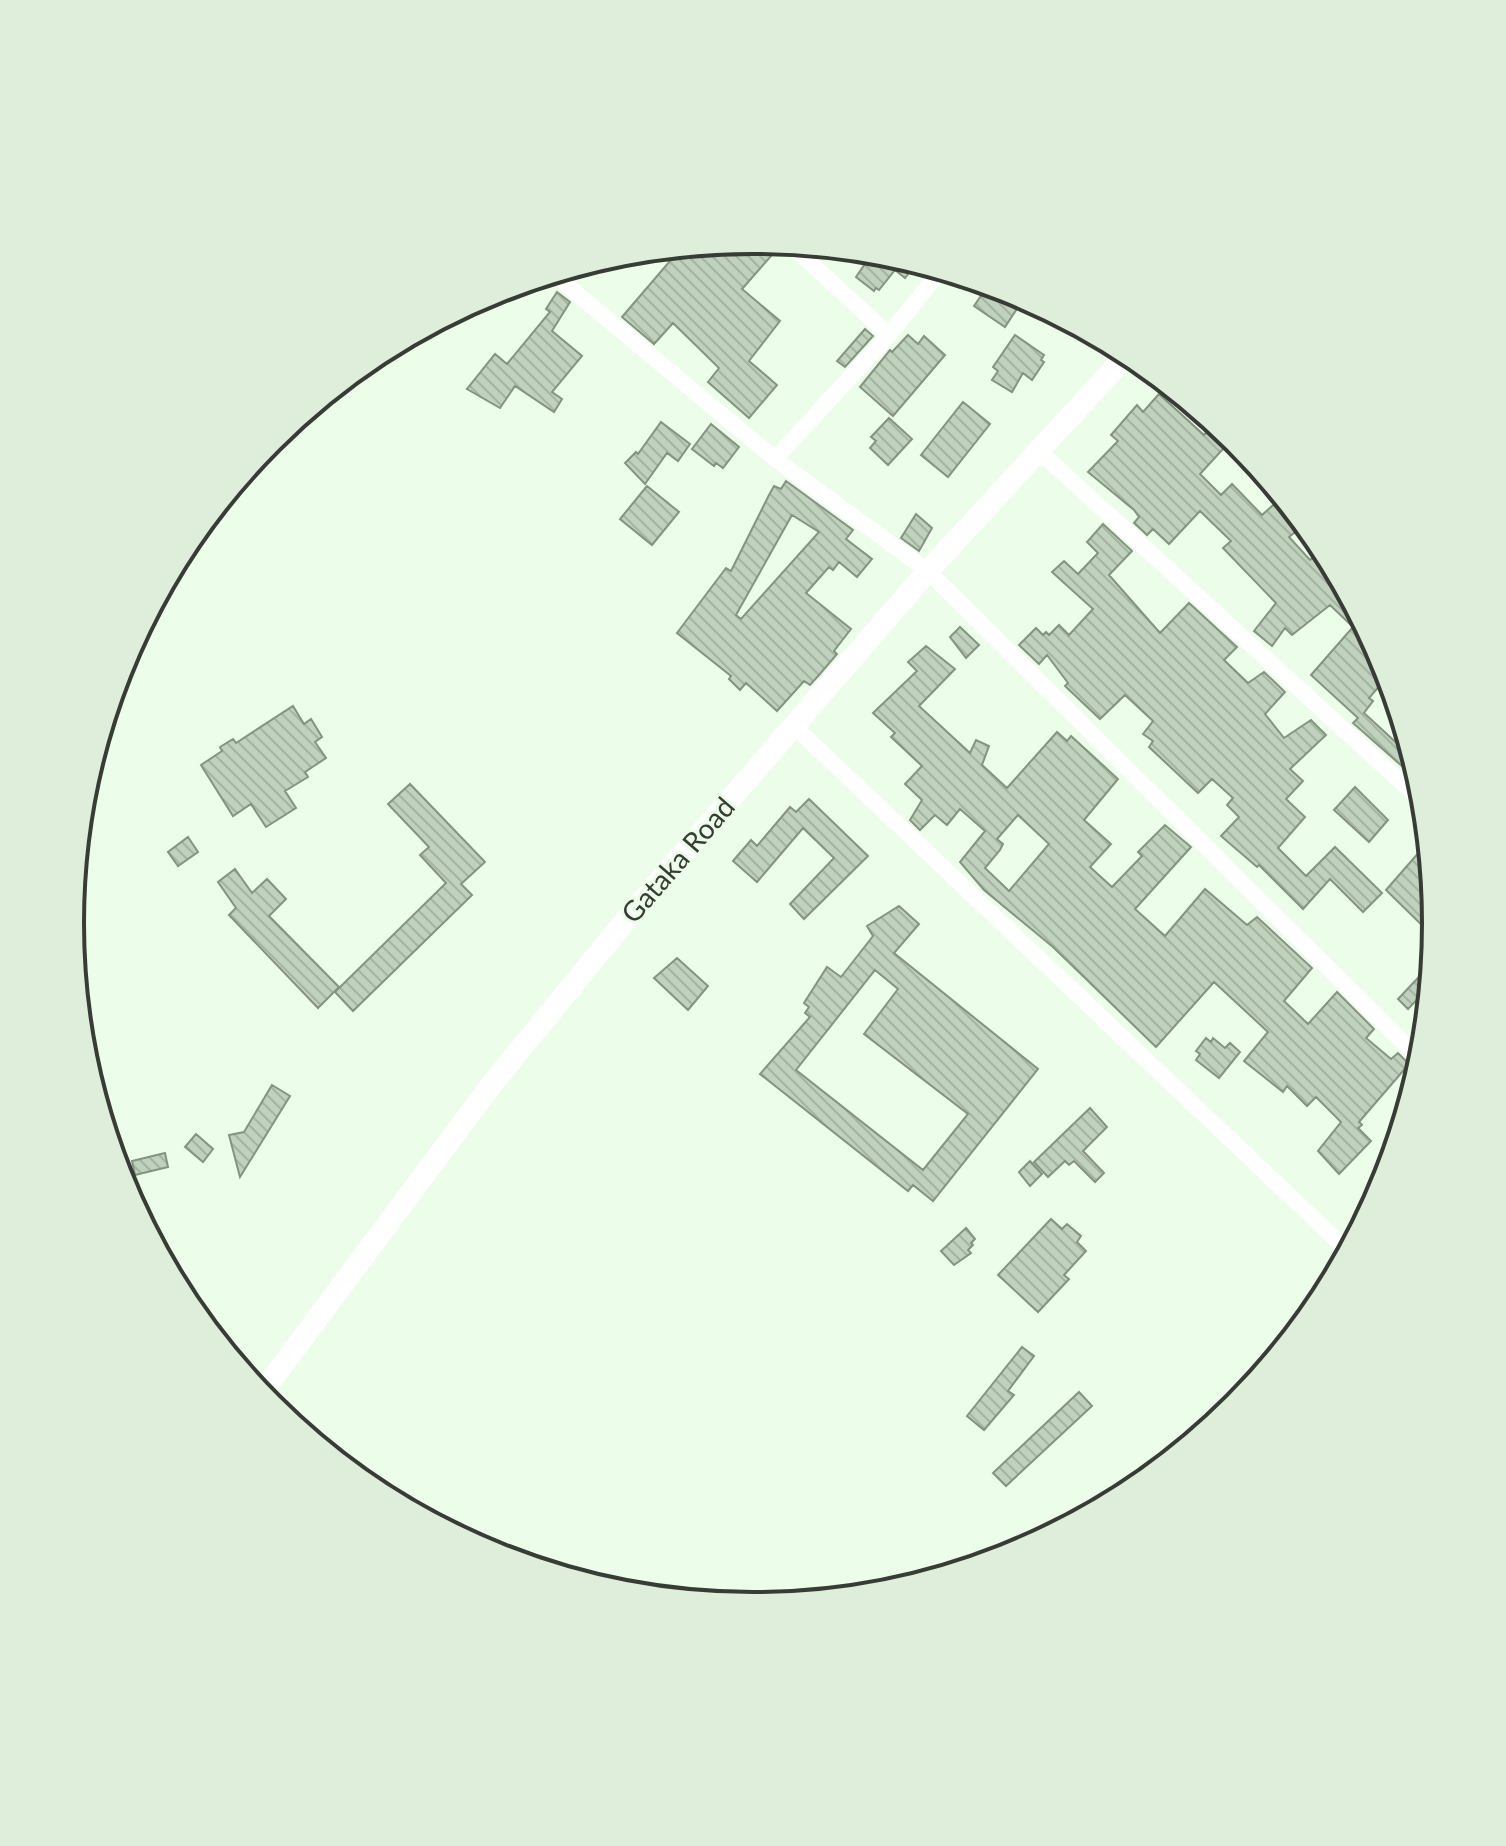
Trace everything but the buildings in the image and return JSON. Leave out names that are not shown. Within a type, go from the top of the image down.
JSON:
[{"type":"street","points":[[803,256],[889,335]]},
{"type":"street","points":[[775,459],[889,335],[934,279]]},
{"type":"street","points":[[564,283],[775,459],[928,571],[1410,1049]]},
{"type":"street","name":"Gataka Road","points":[[269,1384],[492,1084],[630,915],[928,571],[1119,363]]},
{"type":"street","points":[[1039,451],[1408,789]]},
{"type":"street","points":[[795,727],[1340,1243]]}]
